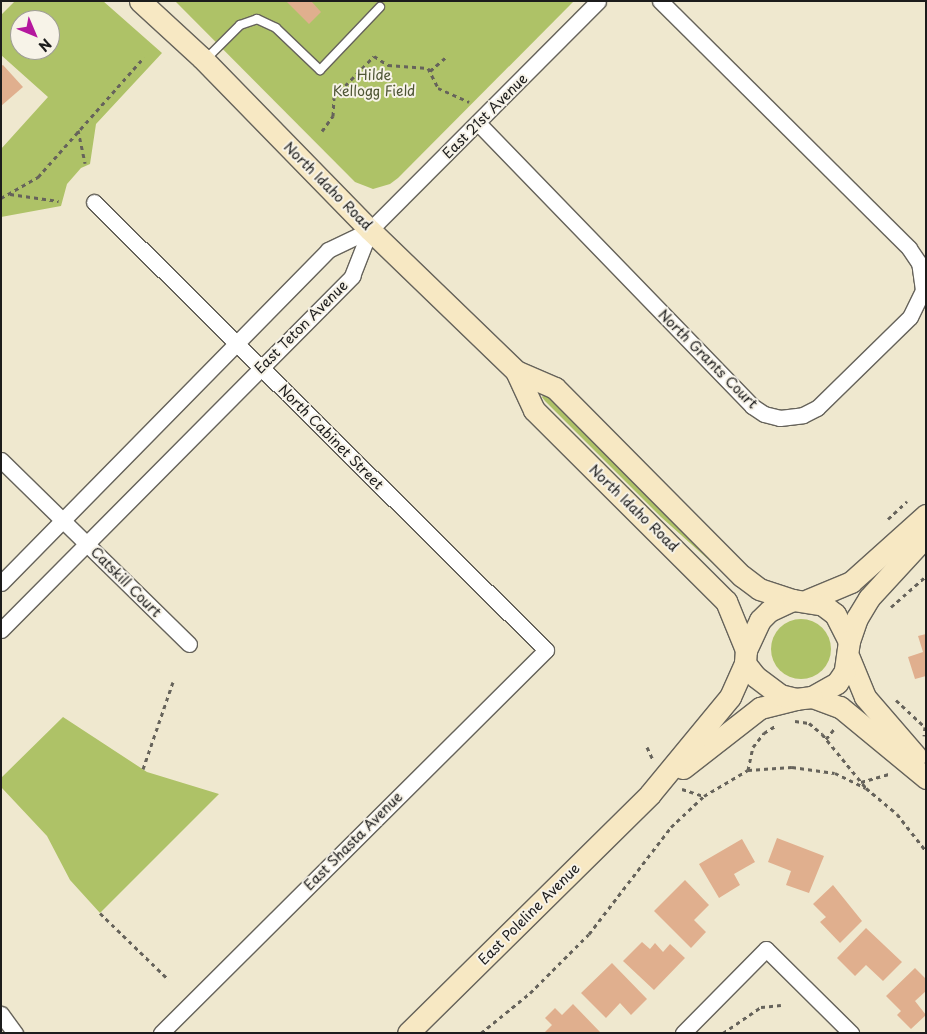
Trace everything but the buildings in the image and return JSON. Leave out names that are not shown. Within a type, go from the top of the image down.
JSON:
[{"type":"main road","name":"North Idaho Road","points":[[140,1],[204,60],[370,230],[516,371],[555,388],[749,582],[771,594],[800,600]]},
{"type":"main road","name":"North Idaho Road","points":[[516,371],[534,410],[726,601],[745,656]]},
{"type":"main road","points":[[926,515],[852,582],[769,611],[760,620],[745,656],[767,686],[840,707],[926,778]]},
{"type":"main road","points":[[804,698],[837,683],[857,618],[869,598],[926,536]]},
{"type":"main road","points":[[800,600],[835,614],[865,697],[926,767]]},
{"type":"main road","name":"East Poleline Avenue","points":[[408,1033],[650,794],[730,697],[745,656]]},
{"type":"main road","name":"East Poleline Avenue","points":[[650,794],[754,712],[772,703],[804,698]]},
{"type":"street","name":"East 21st Avenue","points":[[370,230],[598,1]]},
{"type":"street","name":"North Grants Court","points":[[478,123],[752,406],[764,414],[780,418],[803,415],[817,408],[910,317],[923,290],[919,263],[909,248],[660,1]]},
{"type":"street","name":"North Cabinet Street","points":[[94,202],[546,650]]},
{"type":"street","points":[[1,583],[238,344],[328,250],[370,230]]},
{"type":"street","name":"East Teton Avenue","points":[[1,630],[352,276],[370,230]]},
{"type":"street","name":"Catskill Court","points":[[1,460],[88,543],[188,644]]},
{"type":"street","name":"East Shasta Avenue","points":[[161,1033],[546,650]]},
{"type":"street","points":[[683,1033],[766,950],[851,1033]]},
{"type":"street","points":[[1,1014],[15,1033]]},
{"type":"lane","points":[[204,60],[240,25],[257,19],[276,28],[320,70],[380,7]]},
{"type":"path","points":[[322,131],[334,116],[334,97],[374,56],[388,65],[430,71],[447,56]]},
{"type":"path","points":[[1,198],[38,177],[78,128],[144,58]]},
{"type":"path","points":[[430,71],[438,88],[469,102]]},
{"type":"path","points":[[78,128],[85,163]]},
{"type":"path","points":[[10,194],[59,201]]},
{"type":"path","points":[[880,527],[907,501]]},
{"type":"path","points":[[886,611],[926,576]]},
{"type":"path","points":[[143,769],[173,682]]},
{"type":"path","points":[[893,696],[925,727]]},
{"type":"path","points":[[785,722],[809,723],[822,734],[869,791],[897,814],[926,851]]},
{"type":"path","points":[[748,770],[753,747],[764,733],[778,724]]},
{"type":"path","points":[[481,1033],[530,993],[589,934],[670,828],[704,796],[748,770],[792,767],[835,773],[869,791]]},
{"type":"path","points":[[100,913],[169,980]]},
{"type":"path","points":[[723,1033],[761,1007],[781,1005]]},
{"type":"green space","points":[[15,1],[103,1],[162,53],[96,124],[90,164],[81,168],[67,184],[61,206],[1,217],[1,149],[48,97],[1,55],[1,15]]},
{"type":"green space","name":"Hilde Kellogg Field","points":[[175,1],[574,1],[398,178],[390,184],[373,189],[355,182]]},
{"type":"green space","points":[[547,391],[723,567],[720,570],[661,517],[545,401],[542,397]]},
{"type":"green space","points":[[795,619],[807,619],[818,624],[826,632],[831,643],[829,661],[818,674],[807,679],[795,679],[784,674],[776,666],[771,655],[771,643],[776,632],[784,624]]},
{"type":"green space","points":[[63,717],[147,772],[219,794],[100,913],[70,880],[47,836],[1,787],[1,778]]}]
